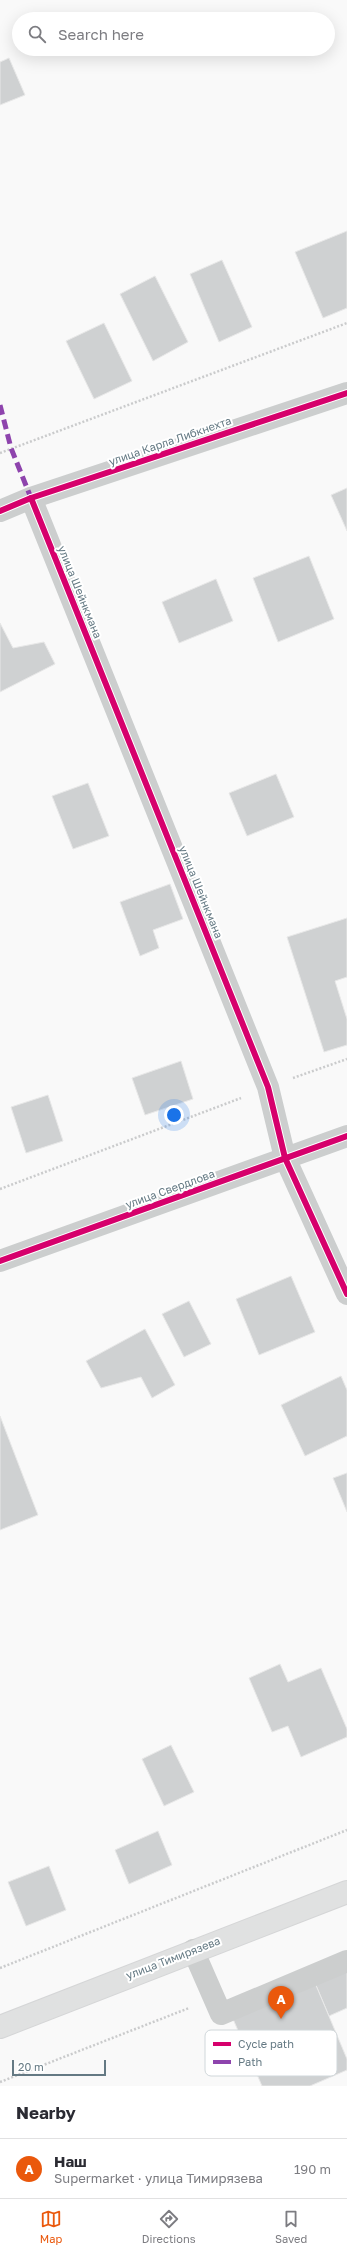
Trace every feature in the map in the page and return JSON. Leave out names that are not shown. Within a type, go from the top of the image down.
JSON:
[{"type":"main road","name":"улица Тимирязева","points":[[0,2027],[193,1950],[347,1892]]},
{"type":"street","name":"улица Карла Либкнехта","points":[[0,511],[31,498],[347,393]]},
{"type":"street","name":"улица Шейнкмана","points":[[31,498],[268,1087],[284,1158],[347,1294]]},
{"type":"street","name":"улица Свердлова","points":[[0,1261],[347,1136]]},
{"type":"street","points":[[193,1950],[221,2014],[347,1961]]},
{"type":"path","points":[[0,453],[347,323]]},
{"type":"path","points":[[0,1189],[268,1087],[347,1059]]},
{"type":"path","points":[[0,1968],[347,1830]]},
{"type":"path","points":[[0,2082],[214,1999]]},
{"type":"building","points":[[9,58],[25,95],[0,105],[0,62]]},
{"type":"building","points":[[347,231],[347,308],[323,318],[295,252]]},
{"type":"building","points":[[222,260],[252,327],[219,342],[190,274]]},
{"type":"building","points":[[155,276],[188,342],[153,361],[120,294]]},
{"type":"building","points":[[104,323],[132,381],[94,399],[66,341]]},
{"type":"building","points":[[347,488],[347,531],[331,495]]},
{"type":"building","points":[[309,556],[334,619],[278,642],[253,578]]},
{"type":"building","points":[[216,579],[233,621],[179,643],[162,602]]},
{"type":"building","points":[[0,623],[13,648],[44,642],[55,664],[0,692]]},
{"type":"building","points":[[276,774],[294,817],[247,836],[229,793]]},
{"type":"building","points":[[88,783],[109,836],[73,849],[52,796]]},
{"type":"building","points":[[170,884],[183,919],[153,930],[159,948],[140,956],[120,902]]},
{"type":"building","points":[[347,918],[347,977],[335,981],[347,1019],[347,1045],[324,1052],[287,937]]},
{"type":"building","points":[[181,1061],[193,1099],[145,1115],[132,1078]]},
{"type":"building","points":[[48,1095],[63,1141],[26,1153],[11,1107]]},
{"type":"building","points":[[291,1276],[315,1332],[259,1355],[236,1299]]},
{"type":"building","points":[[189,1301],[211,1344],[184,1357],[162,1314]]},
{"type":"building","points":[[145,1329],[175,1385],[152,1398],[141,1377],[101,1388],[86,1361]]},
{"type":"building","points":[[341,1376],[347,1390],[347,1436],[305,1456],[281,1405]]},
{"type":"building","points":[[0,1416],[38,1515],[0,1530]]},
{"type":"building","points":[[347,1473],[347,1512],[333,1478]]},
{"type":"building","points":[[280,1664],[288,1682],[321,1668],[347,1729],[347,1737],[301,1757],[288,1726],[272,1732],[249,1678]]},
{"type":"building","points":[[171,1745],[194,1792],[164,1806],[142,1759]]},
{"type":"building","points":[[158,1831],[172,1865],[129,1884],[115,1850]]},
{"type":"building","points":[[49,1866],[66,1910],[26,1926],[8,1882]]},
{"type":"building","points":[[347,1970],[347,2008],[329,2016],[315,1983]]},
{"type":"building","points":[[315,1983],[335,2030],[238,2030],[233,2019]]},
{"type":"building","points":[[337,2035],[347,2059],[347,2070],[337,2074]]},
{"type":"building","points":[[258,2076],[333,2076],[310,2086],[262,2086]]},
{"type":"marked path","points":[[0,405],[11,448],[31,498]]},
{"type":"cycle path","points":[[0,511],[31,498],[347,393]]},
{"type":"cycle path","points":[[31,498],[268,1087],[285,1158],[347,1294]]},
{"type":"cycle path","points":[[0,1261],[347,1136]]},
{"type":"place","name":"Наш","points":[[281,2019]]}]
